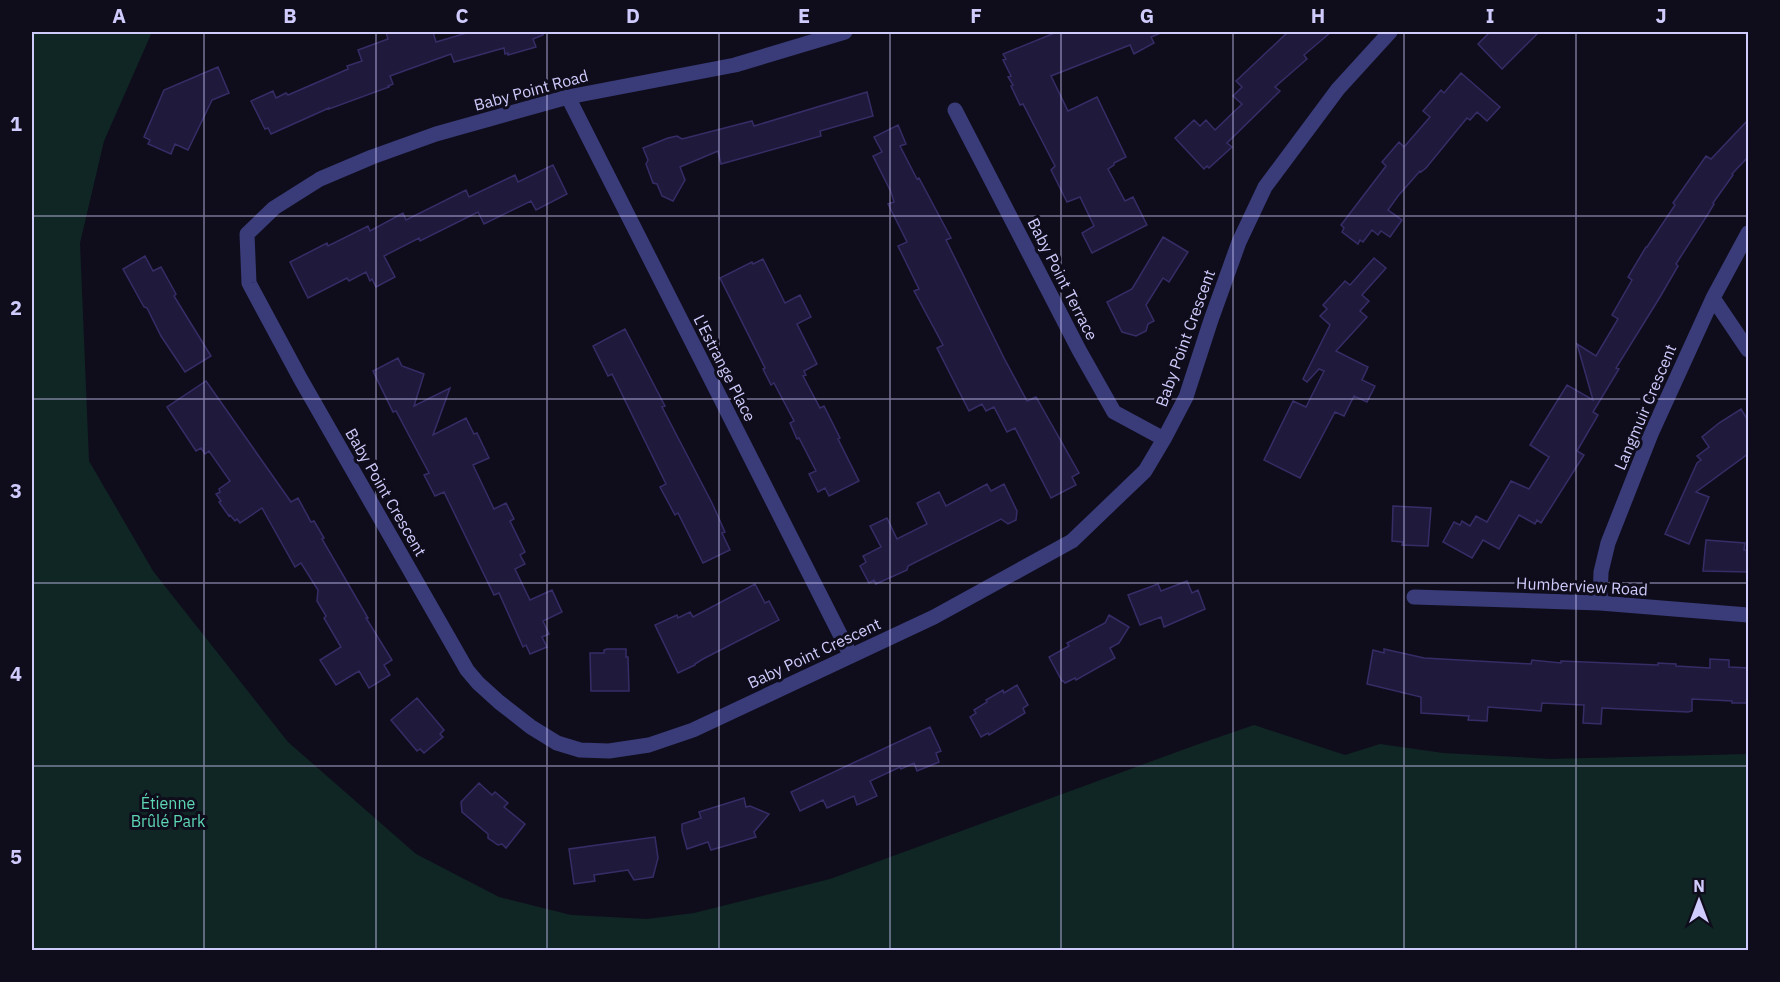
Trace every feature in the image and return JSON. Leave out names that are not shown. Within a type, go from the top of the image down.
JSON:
[{"type":"street","name":"Baby Point Road","points":[[248,234],[274,208],[320,179],[436,134],[567,97],[735,65],[844,32]]},
{"type":"street","name":"Baby Point Crescent","points":[[248,234],[249,283],[300,378],[467,670],[478,683],[531,727],[557,743],[580,750],[609,751],[649,745],[693,730],[934,617],[1072,541],[1145,471],[1186,397],[1239,242],[1265,187],[1338,89],[1390,32]]},
{"type":"street","name":"L'Estrange Place","points":[[567,97],[851,656]]},
{"type":"street","name":"Baby Point Terrace","points":[[955,110],[1114,412],[1164,439]]},
{"type":"street","name":"Langmuir Crescent","points":[[1600,603],[1601,572],[1608,543],[1651,434],[1713,298],[1749,233]]},
{"type":"street","points":[[1713,298],[1749,350]]},
{"type":"street","name":"Humberview Road","points":[[1414,597],[1600,603],[1749,615]]},
{"type":"green space","name":"Étienne Brûlé Park","points":[[32,32],[152,32],[104,141],[80,243],[89,461],[153,571],[288,742],[416,854],[499,897],[571,915],[647,919],[694,913],[830,879],[1254,725],[1345,755],[1380,744],[1443,753],[1551,759],[1748,754],[1748,950],[32,950]]},
{"type":"building","points":[[386,32],[433,32],[436,42],[470,32],[543,32],[543,35],[533,39],[536,47],[508,55],[508,53],[505,54],[504,48],[454,62],[451,54],[390,76],[393,84],[389,87],[329,108],[271,134],[268,128],[265,129],[251,101],[273,91],[276,98],[286,93],[288,95],[348,69],[347,66],[362,61],[358,50],[388,39]]},
{"type":"building","points":[[1057,32],[1161,32],[1151,37],[1154,43],[1134,54],[1130,45],[1051,76],[1068,111],[1097,97],[1126,157],[1108,169],[1125,201],[1133,197],[1147,225],[1092,253],[1082,233],[1094,226],[1080,197],[1067,202],[1051,170],[1055,166],[1023,104],[1020,105],[1008,77],[1011,76],[1003,60],[1006,59],[1003,54]]},
{"type":"building","points":[[1288,32],[1331,32],[1304,55],[1307,59],[1275,87],[1280,91],[1227,143],[1232,147],[1209,168],[1207,166],[1204,169],[1175,138],[1194,120],[1200,126],[1206,120],[1215,130],[1242,104],[1233,96],[1242,87],[1236,81]]},
{"type":"building","points":[[1490,32],[1539,32],[1502,69],[1478,44]]},
{"type":"building","points":[[218,67],[229,93],[212,100],[188,150],[175,144],[171,154],[148,144],[150,140],[144,137],[164,90]]},
{"type":"building","points":[[1461,73],[1500,107],[1487,121],[1477,112],[1470,120],[1467,118],[1426,168],[1420,171],[1398,196],[1388,210],[1402,220],[1390,237],[1381,231],[1378,235],[1372,230],[1363,242],[1360,240],[1358,244],[1342,232],[1344,228],[1341,225],[1386,166],[1382,162],[1399,142],[1404,147],[1430,117],[1423,111],[1441,90],[1444,93]]},
{"type":"building","points":[[867,92],[873,116],[820,131],[821,136],[721,164],[718,151],[680,167],[685,180],[673,201],[662,196],[657,184],[653,183],[643,148],[668,138],[677,136],[682,139],[752,121],[754,126]]},
{"type":"building","points":[[1749,119],[1749,156],[1732,174],[1713,203],[1676,264],[1678,266],[1660,297],[1616,368],[1619,369],[1593,412],[1598,415],[1577,451],[1584,455],[1541,523],[1537,520],[1535,524],[1519,515],[1499,549],[1483,540],[1472,558],[1443,542],[1454,522],[1460,525],[1462,521],[1470,526],[1476,516],[1487,522],[1511,481],[1529,489],[1549,457],[1530,445],[1567,385],[1593,400],[1577,344],[1596,356],[1618,319],[1612,315],[1632,280],[1628,277],[1675,205],[1673,203],[1706,156],[1711,159]]},
{"type":"building","points":[[898,125],[906,144],[900,146],[951,238],[946,240],[1004,358],[1027,401],[1036,397],[1079,473],[1072,477],[1076,485],[1051,498],[1015,428],[1007,432],[994,407],[986,411],[982,404],[969,411],[937,348],[943,345],[914,291],[919,289],[898,246],[907,242],[888,204],[894,202],[891,192],[873,156],[882,152],[874,137]]},
{"type":"building","points":[[553,165],[567,194],[536,210],[531,201],[484,224],[478,212],[420,241],[419,238],[384,256],[395,277],[376,287],[366,272],[349,281],[347,278],[308,298],[290,262],[368,226],[370,231],[403,213],[406,220],[466,190],[469,197],[515,175],[518,182]]},
{"type":"building","points":[[1163,237],[1188,252],[1169,282],[1163,278],[1146,305],[1154,321],[1148,324],[1146,331],[1136,336],[1122,332],[1107,302],[1132,289]]},
{"type":"building","points":[[145,256],[153,271],[161,267],[176,294],[174,296],[211,356],[185,372],[161,336],[123,269]]},
{"type":"building","points":[[1374,258],[1386,268],[1362,295],[1369,301],[1360,311],[1367,317],[1336,351],[1368,367],[1362,380],[1375,386],[1367,402],[1354,396],[1344,416],[1335,412],[1300,478],[1264,460],[1293,401],[1306,407],[1324,371],[1319,369],[1307,382],[1303,379],[1330,325],[1320,316],[1327,309],[1323,305],[1345,281],[1350,285]]},
{"type":"building","points":[[763,259],[785,303],[800,295],[811,317],[797,324],[817,364],[804,371],[806,375],[803,376],[820,408],[824,406],[859,481],[829,496],[825,488],[818,492],[809,474],[816,471],[799,438],[797,439],[790,423],[794,421],[774,383],[771,385],[763,369],[765,368],[720,278]]},
{"type":"building","points":[[625,329],[665,406],[662,407],[725,532],[722,533],[730,550],[703,563],[678,513],[675,515],[660,487],[666,484],[612,374],[608,376],[593,346]]},
{"type":"building","points":[[398,358],[402,366],[424,374],[414,406],[450,388],[433,435],[466,418],[474,434],[477,433],[489,458],[473,465],[494,509],[506,503],[514,519],[510,521],[525,552],[520,555],[525,564],[515,569],[530,600],[552,590],[562,612],[543,621],[549,634],[542,637],[547,647],[530,654],[526,645],[523,647],[499,593],[494,595],[444,492],[435,496],[424,475],[429,473],[396,411],[393,412],[373,371]]},
{"type":"building","points":[[206,381],[291,502],[298,498],[311,522],[314,521],[368,618],[366,618],[392,660],[384,665],[390,675],[369,688],[359,671],[336,685],[320,660],[341,647],[317,601],[318,590],[301,563],[295,567],[262,508],[240,523],[229,516],[216,494],[230,481],[209,451],[205,454],[201,448],[196,451],[167,407]]},
{"type":"building","points":[[1741,409],[1749,422],[1749,453],[1696,492],[1709,497],[1689,544],[1665,534],[1697,463],[1701,460],[1697,456],[1709,447],[1702,437]]},
{"type":"building","points":[[987,484],[991,491],[1004,484],[1017,511],[1016,520],[1008,524],[1001,519],[908,566],[907,570],[876,584],[874,580],[869,583],[860,566],[866,562],[863,556],[881,547],[870,526],[887,518],[897,539],[927,524],[917,503],[939,492],[946,506]]},
{"type":"building","points":[[1393,506],[1431,508],[1428,546],[1402,545],[1403,542],[1392,541]]},
{"type":"building","points":[[1706,540],[1745,543],[1744,550],[1749,550],[1749,572],[1703,571]]},
{"type":"building","points":[[1187,581],[1192,593],[1198,590],[1205,609],[1164,627],[1161,617],[1140,625],[1128,595],[1158,584],[1161,591]]},
{"type":"building","points":[[755,584],[765,603],[769,601],[779,620],[678,673],[655,625],[690,612],[693,617]]},
{"type":"building","points":[[1109,615],[1129,627],[1119,643],[1110,648],[1115,658],[1076,680],[1075,678],[1065,683],[1062,681],[1049,657],[1069,646],[1067,643],[1105,623]]},
{"type":"building","points":[[607,649],[626,649],[629,691],[591,691],[590,653],[604,653]]},
{"type":"building","points":[[1384,649],[1424,658],[1531,664],[1532,660],[1561,663],[1561,661],[1658,665],[1658,663],[1710,668],[1710,659],[1729,660],[1729,667],[1749,668],[1749,703],[1692,699],[1692,711],[1688,712],[1602,708],[1601,724],[1583,723],[1584,705],[1542,703],[1541,711],[1488,707],[1487,721],[1468,720],[1469,716],[1421,713],[1421,697],[1367,684],[1373,650],[1384,653]]},
{"type":"building","points":[[1017,685],[1028,705],[1023,708],[1025,713],[989,735],[988,733],[981,737],[970,717],[976,713],[974,710],[1003,690],[1004,693]]},
{"type":"building","points":[[417,698],[444,730],[440,734],[443,737],[424,753],[420,749],[417,751],[391,720]]},
{"type":"building","points":[[930,727],[941,751],[936,753],[939,762],[917,771],[914,763],[870,781],[877,796],[857,805],[854,796],[827,808],[823,800],[800,811],[791,792]]},
{"type":"building","points":[[479,783],[492,795],[495,792],[508,803],[504,807],[525,824],[506,848],[488,838],[488,834],[462,812],[461,802]]},
{"type":"building","points":[[744,798],[746,807],[750,806],[769,814],[754,832],[756,837],[711,850],[708,842],[687,849],[682,824],[701,818],[699,812]]},
{"type":"building","points":[[655,837],[658,858],[653,877],[634,880],[628,870],[594,875],[595,881],[574,884],[569,849]]}]
